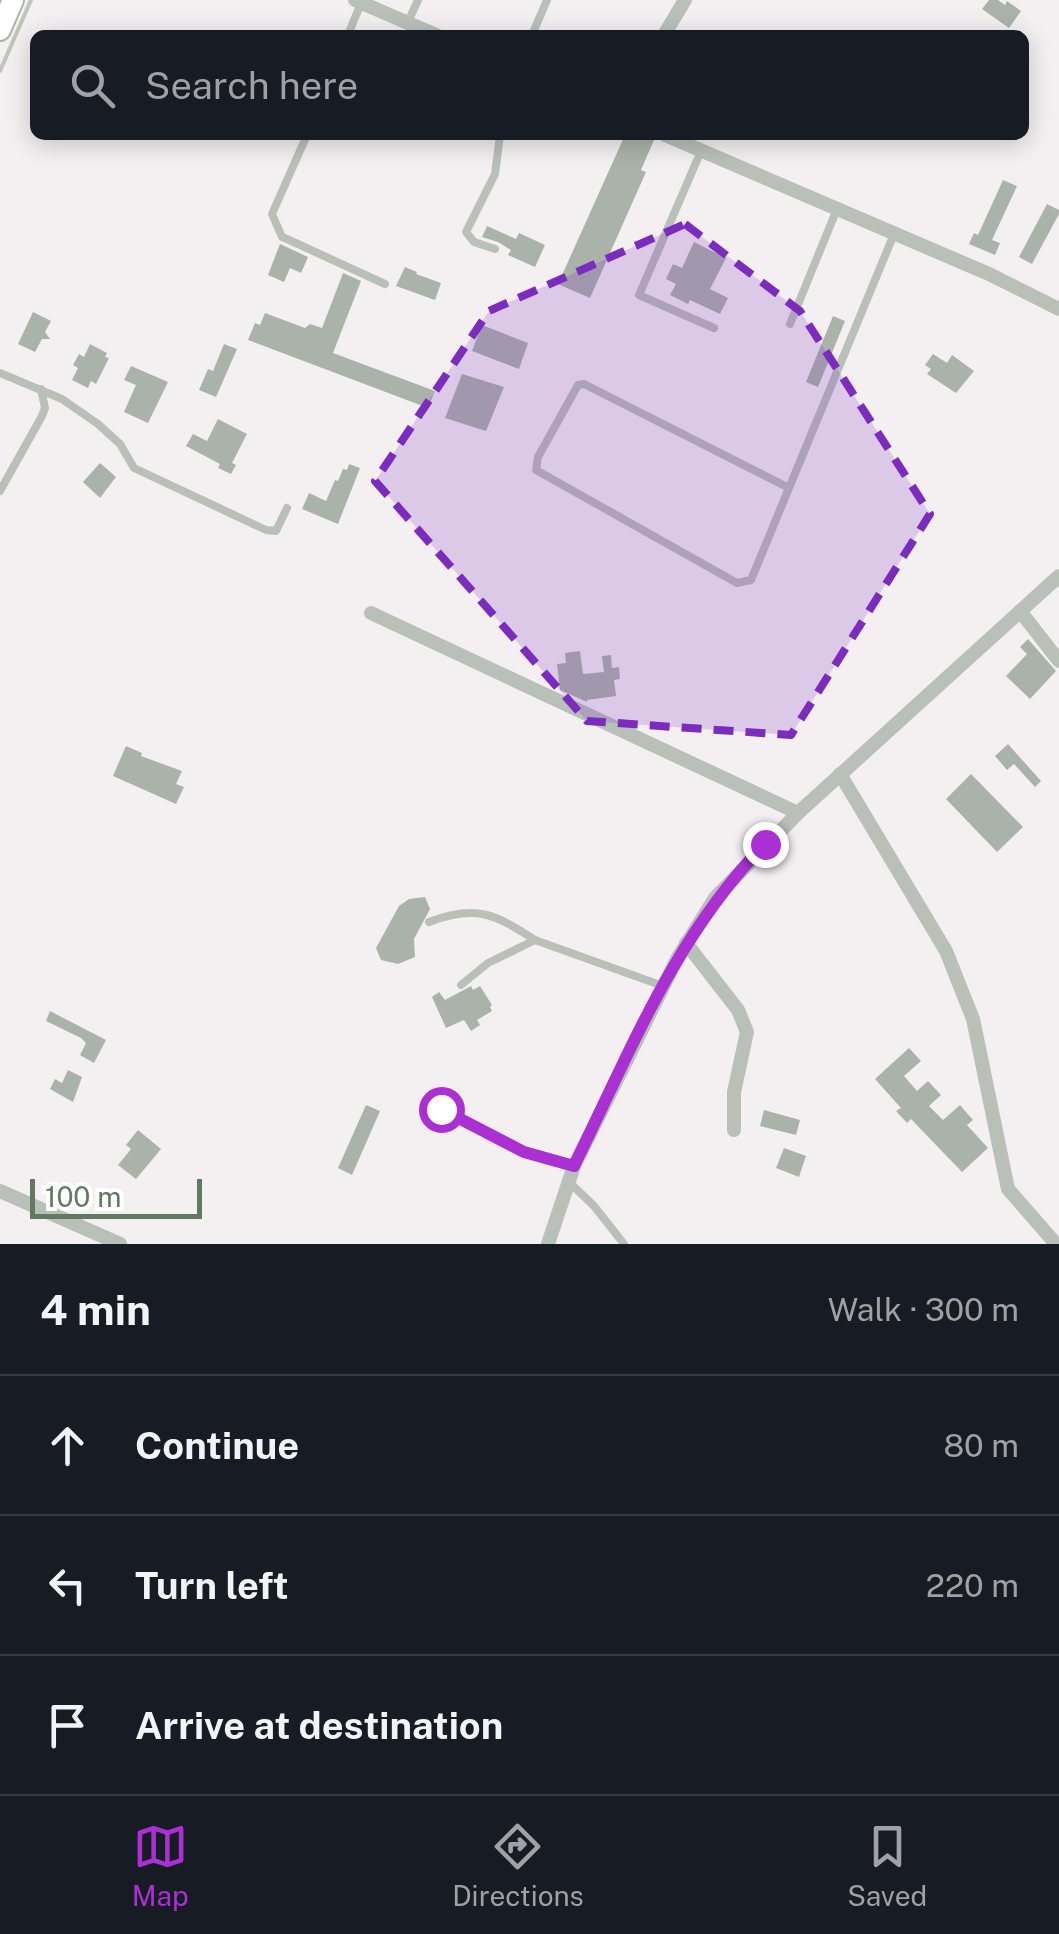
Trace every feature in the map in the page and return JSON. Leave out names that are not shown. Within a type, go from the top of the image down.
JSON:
[{"type":"main road","points":[[0,30],[13,0]]},
{"type":"street","points":[[667,30],[685,0]]},
{"type":"street","points":[[358,1],[425,30]]},
{"type":"street","points":[[676,140],[1059,309]]},
{"type":"street","points":[[548,1244],[574,1166],[663,986],[686,943],[737,873],[1059,576]]},
{"type":"street","points":[[371,612],[798,813]]},
{"type":"street","points":[[1020,612],[1059,661]]},
{"type":"street","points":[[840,774],[946,950],[974,1020],[1008,1189],[1056,1244]]},
{"type":"street","points":[[686,943],[738,1010],[747,1032],[734,1092],[734,1130]]},
{"type":"street","points":[[0,1191],[120,1244]]},
{"type":"lane","points":[[408,22],[418,0]]},
{"type":"lane","points":[[534,30],[547,0]]},
{"type":"lane","points":[[349,30],[358,1]]},
{"type":"lane","points":[[304,140],[272,214],[279,232],[287,240],[385,284]]},
{"type":"lane","points":[[495,248],[474,242],[466,232],[495,174],[499,140]]},
{"type":"lane","points":[[700,151],[639,295],[714,328]]},
{"type":"lane","points":[[790,324],[837,209]]},
{"type":"lane","points":[[789,488],[584,384],[578,386],[538,457],[536,470],[736,583],[751,580],[894,234]]},
{"type":"lane","points":[[0,373],[62,399],[112,436],[134,468],[266,530],[276,531],[287,508]]},
{"type":"lane","points":[[0,491],[42,416],[45,408],[41,389]]},
{"type":"lane","points":[[430,922],[468,911],[486,913],[535,940],[663,986]]},
{"type":"lane","points":[[461,985],[488,964],[535,940]]},
{"type":"lane","points":[[441,1109],[524,1152],[574,1166]]},
{"type":"lane","points":[[569,1182],[624,1244]]},
{"type":"highlighted area","points":[[685,224],[800,311],[930,514],[791,735],[587,721],[375,481],[489,311]]},
{"type":"building","points":[[989,0],[1005,5],[1007,1],[1021,11],[1009,28],[982,9]]},
{"type":"building","points":[[623,140],[654,140],[641,170],[646,172],[590,298],[558,284]]},
{"type":"building","points":[[1003,180],[1017,186],[992,240],[1000,243],[995,255],[969,244],[974,233],[978,235]]},
{"type":"building","points":[[1047,204],[1059,210],[1059,214],[1032,264],[1019,257]]},
{"type":"building","points":[[487,226],[516,239],[519,233],[545,245],[535,267],[508,255],[511,250],[498,242],[482,237]]},
{"type":"building","points":[[694,242],[726,258],[710,289],[728,298],[720,314],[670,295],[676,284],[666,279],[673,264],[682,268]]},
{"type":"building","points":[[280,244],[308,257],[301,273],[290,268],[284,282],[268,275]]},
{"type":"building","points":[[405,267],[441,283],[435,300],[396,286]]},
{"type":"building","points":[[343,273],[361,281],[333,353],[435,391],[428,408],[248,340],[255,323],[260,325],[265,313],[305,328],[310,324],[322,328]]},
{"type":"building","points":[[33,312],[51,321],[45,332],[50,339],[42,339],[35,352],[18,344]]},
{"type":"building","points":[[833,316],[845,321],[818,387],[806,382]]},
{"type":"building","points":[[482,325],[528,343],[519,369],[472,351]]},
{"type":"building","points":[[90,344],[109,358],[96,384],[91,381],[88,388],[72,380],[78,368],[73,365],[79,354],[84,357]]},
{"type":"building","points":[[224,344],[237,349],[216,397],[199,390],[208,369],[213,371]]},
{"type":"building","points":[[933,354],[947,363],[952,355],[974,371],[956,393],[927,374],[931,369],[925,365]]},
{"type":"building","points":[[131,366],[168,382],[148,423],[124,412],[136,385],[124,380]]},
{"type":"building","points":[[462,374],[504,387],[486,431],[445,418]]},
{"type":"building","points":[[218,419],[247,434],[232,463],[236,465],[231,474],[186,446],[193,434],[207,441]]},
{"type":"building","points":[[100,463],[116,477],[100,498],[83,482]]},
{"type":"building","points":[[349,464],[360,468],[338,524],[302,509],[309,493],[326,501],[335,480]]},
{"type":"building","points":[[1028,639],[1056,671],[1030,699],[1006,676],[1027,654],[1020,647]]},
{"type":"building","points":[[580,651],[583,674],[604,672],[602,656],[611,655],[612,668],[619,667],[620,679],[614,680],[616,696],[587,702],[560,690],[557,664],[566,663],[565,653]]},
{"type":"building","points":[[1008,744],[1041,781],[1035,787],[1014,764],[1007,770],[995,756]]},
{"type":"building","points":[[126,746],[142,753],[141,756],[182,771],[176,784],[184,787],[176,804],[113,776]]},
{"type":"building","points":[[971,774],[1023,827],[997,852],[946,799]]},
{"type":"building","points":[[425,897],[430,909],[414,939],[415,957],[398,964],[381,960],[376,948],[399,906],[409,899]]},
{"type":"building","points":[[471,986],[473,990],[480,986],[492,1011],[477,1020],[480,1025],[471,1031],[464,1020],[446,1028],[432,997],[439,992],[445,1000]]},
{"type":"building","points":[[50,1011],[106,1040],[94,1063],[80,1055],[86,1043],[81,1038],[46,1021]]},
{"type":"building","points":[[909,1048],[921,1061],[904,1076],[917,1091],[928,1081],[941,1095],[929,1106],[943,1120],[960,1105],[973,1120],[967,1125],[988,1148],[962,1172],[911,1119],[907,1123],[896,1111],[901,1108],[875,1079]]},
{"type":"building","points":[[68,1070],[82,1077],[73,1102],[50,1089],[55,1079],[62,1083]]},
{"type":"building","points":[[366,1105],[380,1111],[352,1175],[338,1168]]},
{"type":"building","points":[[764,1110],[800,1120],[796,1135],[760,1126]]},
{"type":"building","points":[[138,1130],[161,1149],[136,1179],[118,1165],[131,1149],[126,1145]]},
{"type":"building","points":[[784,1148],[806,1156],[799,1177],[776,1168]]},
{"type":"waterway","points":[[0,71],[31,0]]},
{"type":"route","points":[[441,1109],[524,1152],[574,1166],[696,926],[765,844]]}]
